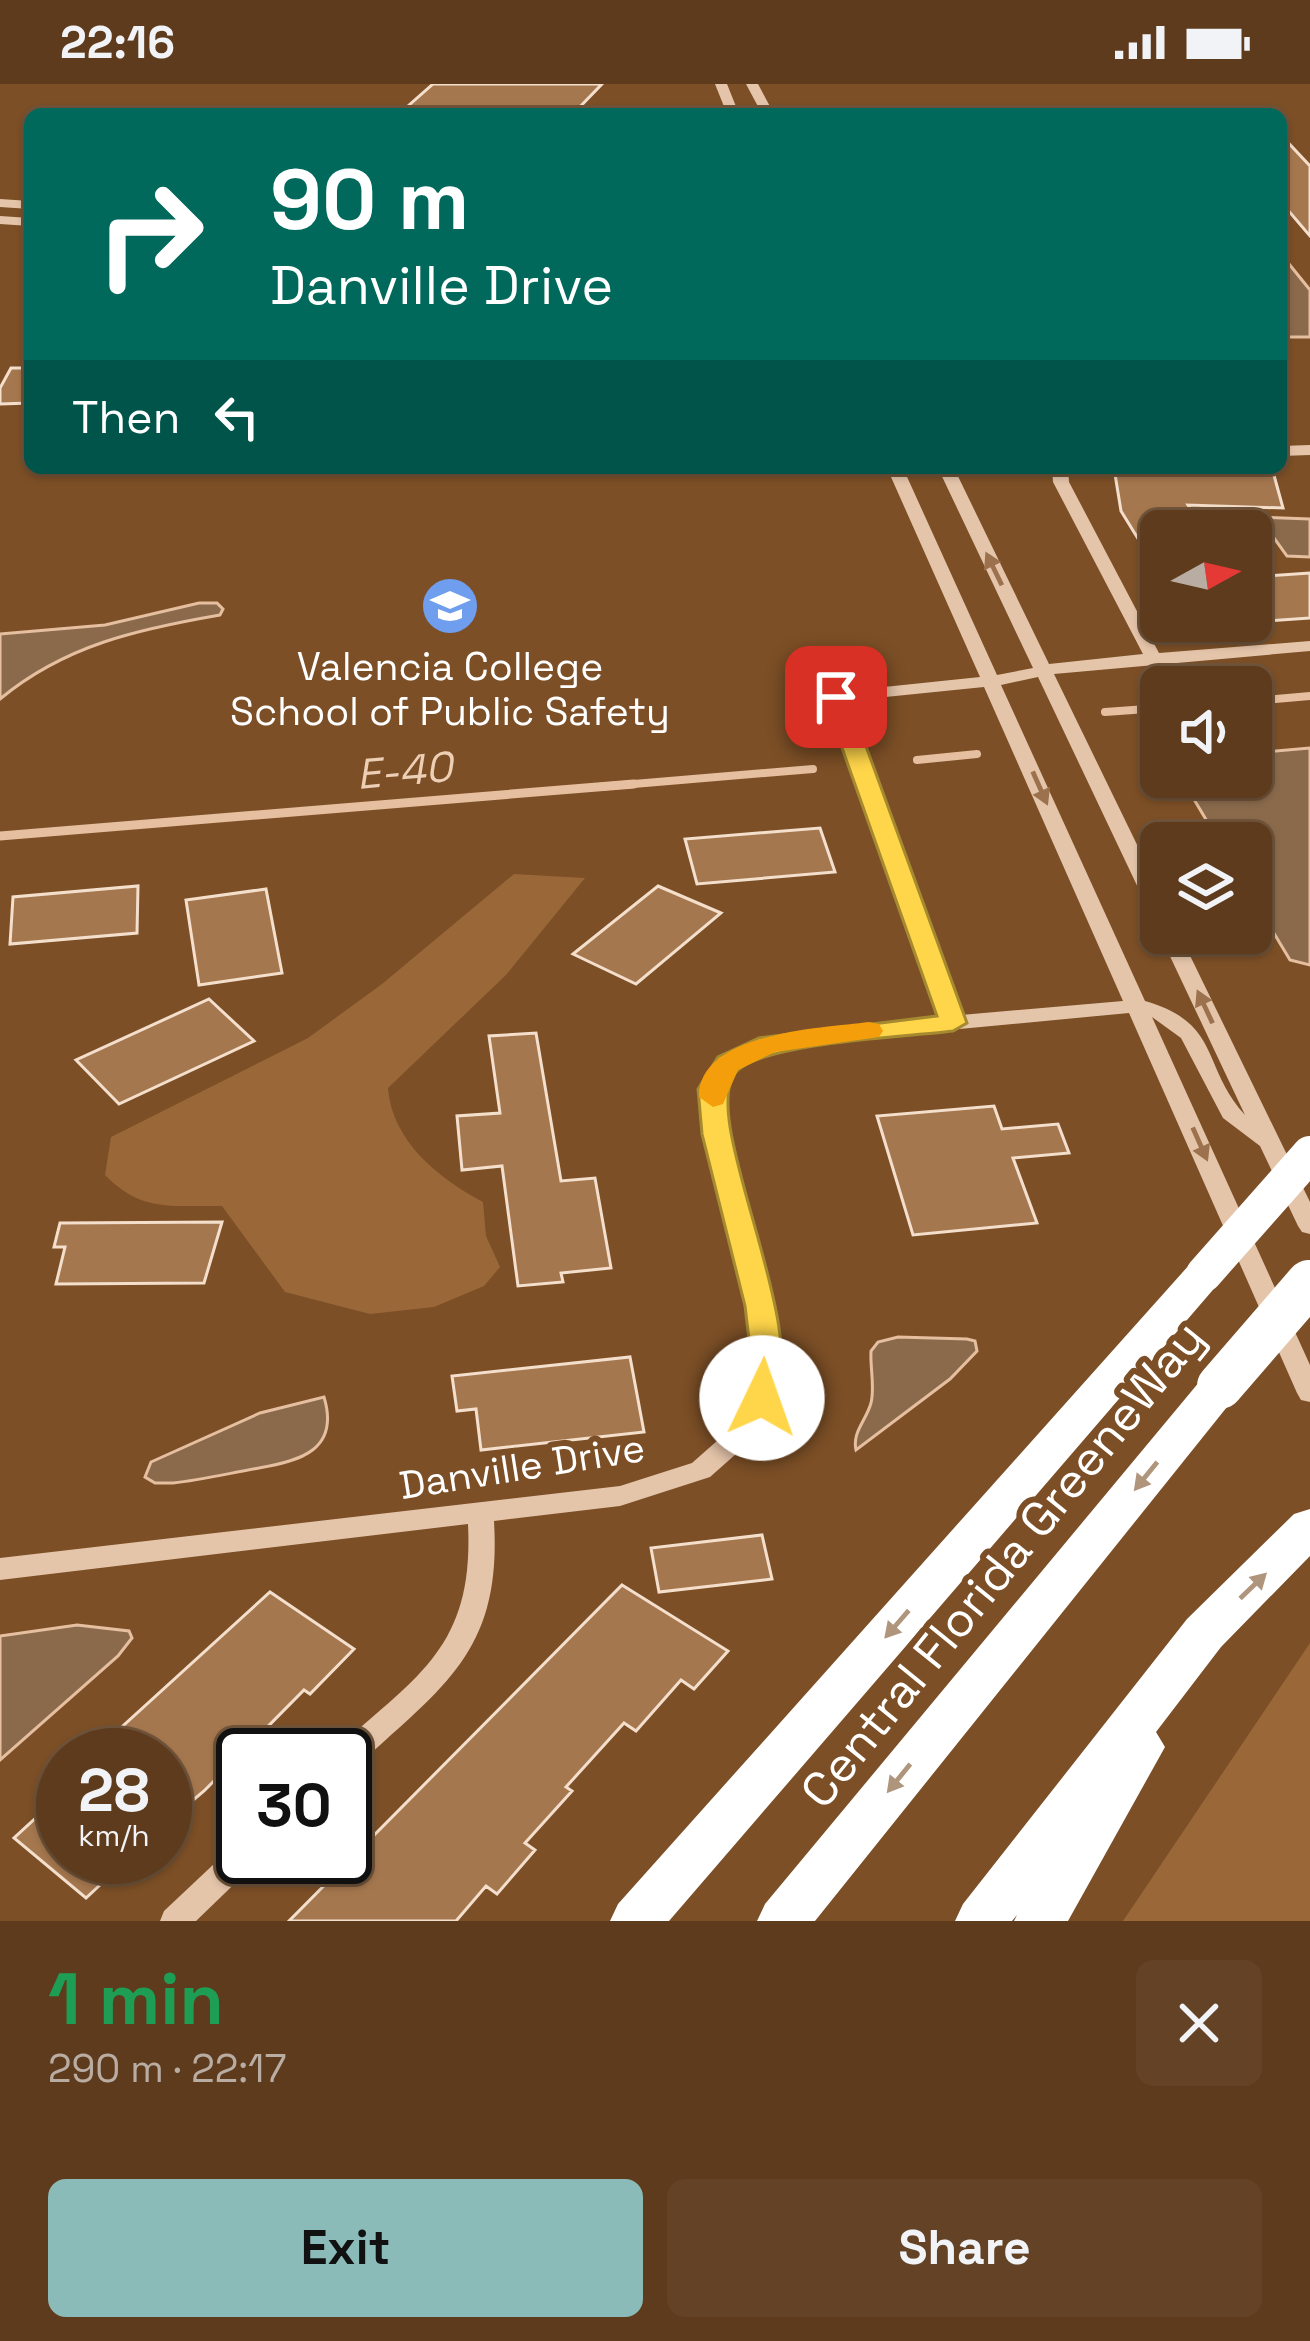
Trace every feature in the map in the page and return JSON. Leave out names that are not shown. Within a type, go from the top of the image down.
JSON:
[{"type":"highway","points":[[636,1921],[1310,1154]]},
{"type":"highway","name":"Central Florida GreeneWay","points":[[783,1921],[1310,1282]]},
{"type":"highway","points":[[981,1921],[1204,1634],[1306,1533]]},
{"type":"highway","points":[[1040,1921],[1204,1634]]},
{"type":"street","points":[[898,474],[1310,1393]]},
{"type":"street","points":[[949,474],[1140,872]]},
{"type":"street","points":[[1060,474],[1154,659]]},
{"type":"street","points":[[953,1023],[836,697],[992,681],[1042,670],[1310,646]]},
{"type":"street","points":[[1179,954],[1310,1226]]},
{"type":"street","points":[[1138,1006],[1168,1012],[1186,1026],[1232,1115],[1268,1141]]},
{"type":"street","name":"Danville Drive","points":[[0,1569],[620,1496],[701,1470],[754,1423],[769,1373],[760,1306],[717,1134],[712,1089],[728,1064],[769,1044],[1138,1006]]},
{"type":"street","points":[[372,1732],[463,1640],[485,1581],[480,1512]]},
{"type":"street","points":[[175,1921],[216,1882]]},
{"type":"shaded area","points":[[1287,261],[1310,290],[1310,337],[1287,337]]},
{"type":"shaded area","points":[[1272,518],[1310,519],[1310,557],[1287,556],[1272,535]]},
{"type":"shaded area","points":[[217,603],[223,609],[220,615],[132,633],[77,652],[0,699],[0,634],[105,625]]},
{"type":"shaded area","points":[[1310,748],[1310,965],[1290,960],[1272,930],[1272,822],[1207,822],[1193,798],[1272,798],[1272,751]]},
{"type":"shaded area","points":[[514,874],[585,878],[506,975],[388,1088],[398,1125],[420,1156],[483,1202],[486,1236],[500,1267],[484,1286],[434,1307],[370,1314],[285,1292],[222,1206],[145,1201],[105,1175],[111,1137],[308,1038],[382,984]]},
{"type":"shaded area","points":[[898,1337],[967,1339],[975,1341],[977,1351],[950,1379],[856,1450],[872,1397],[871,1351],[878,1342]]},
{"type":"shaded area","points":[[324,1397],[326,1429],[313,1450],[302,1456],[184,1482],[155,1483],[145,1477],[151,1462],[260,1413]]},
{"type":"shaded area","points":[[77,1625],[129,1631],[132,1638],[118,1656],[0,1760],[0,1636]]},
{"type":"shaded area","points":[[1310,1643],[1310,1921],[1123,1921]]},
{"type":"building","points":[[433,84],[602,84],[579,108],[406,108]]},
{"type":"building","points":[[1287,141],[1310,166],[1310,236],[1287,209]]},
{"type":"building","points":[[11,368],[24,368],[24,403],[0,404],[0,388]]},
{"type":"building","points":[[1115,474],[1274,474],[1283,508],[1188,505],[1191,510],[1140,510],[1140,542],[1121,511]]},
{"type":"building","points":[[1310,573],[1310,618],[1272,621],[1272,576]]},
{"type":"building","points":[[820,828],[835,872],[697,884],[685,839]]},
{"type":"building","points":[[138,886],[137,933],[10,944],[13,897]]},
{"type":"building","points":[[658,886],[721,913],[636,984],[573,954]]},
{"type":"building","points":[[266,889],[282,973],[199,985],[186,900]]},
{"type":"building","points":[[209,999],[254,1041],[119,1104],[76,1060]]},
{"type":"building","points":[[536,1033],[561,1181],[595,1178],[611,1268],[561,1273],[563,1282],[518,1286],[502,1166],[462,1170],[457,1116],[500,1113],[489,1036]]},
{"type":"building","points":[[994,1106],[1002,1129],[1058,1124],[1069,1153],[1013,1158],[1037,1223],[913,1235],[877,1116]]},
{"type":"building","points":[[222,1222],[204,1283],[56,1284],[65,1247],[54,1247],[60,1223]]},
{"type":"building","points":[[630,1357],[644,1432],[481,1450],[476,1409],[457,1411],[452,1376]]},
{"type":"building","points":[[762,1535],[772,1579],[659,1592],[651,1548]]},
{"type":"building","points":[[622,1585],[728,1651],[694,1689],[681,1680],[636,1731],[624,1723],[566,1787],[572,1791],[525,1843],[535,1850],[497,1894],[486,1886],[456,1921],[289,1921],[326,1884],[372,1884],[372,1837]]},
{"type":"building","points":[[270,1592],[354,1649],[310,1694],[304,1690],[266,1728],[216,1728],[216,1779],[192,1801],[192,1728],[121,1728]]},
{"type":"building","points":[[36,1818],[36,1856],[14,1838]]},
{"type":"building","points":[[69,1884],[101,1884],[86,1898]]},
{"type":"waterway","name":"E-40","points":[[1272,699],[1310,696]]},
{"type":"waterway","name":"E-40","points":[[1105,712],[1140,710]]},
{"type":"waterway","name":"E-40","points":[[917,760],[977,754]]},
{"type":"waterway","name":"E-40","points":[[626,785],[813,769]]},
{"type":"waterway","name":"E-40","points":[[626,785],[634,784]]},
{"type":"waterway","name":"E-40","points":[[0,836],[626,785]]},
{"type":"waterway","name":"E-40","points":[[598,787],[626,785]]},
{"type":"slow traffic","points":[[713,1097],[712,1089],[728,1064],[769,1044],[869,1031]]},
{"type":"place","name":"Valencia College School of Public Safety","points":[[450,606]]},
{"type":"route","points":[[762,1398],[769,1373],[760,1306],[717,1134],[712,1089],[728,1064],[769,1044],[953,1023],[836,697]]}]
